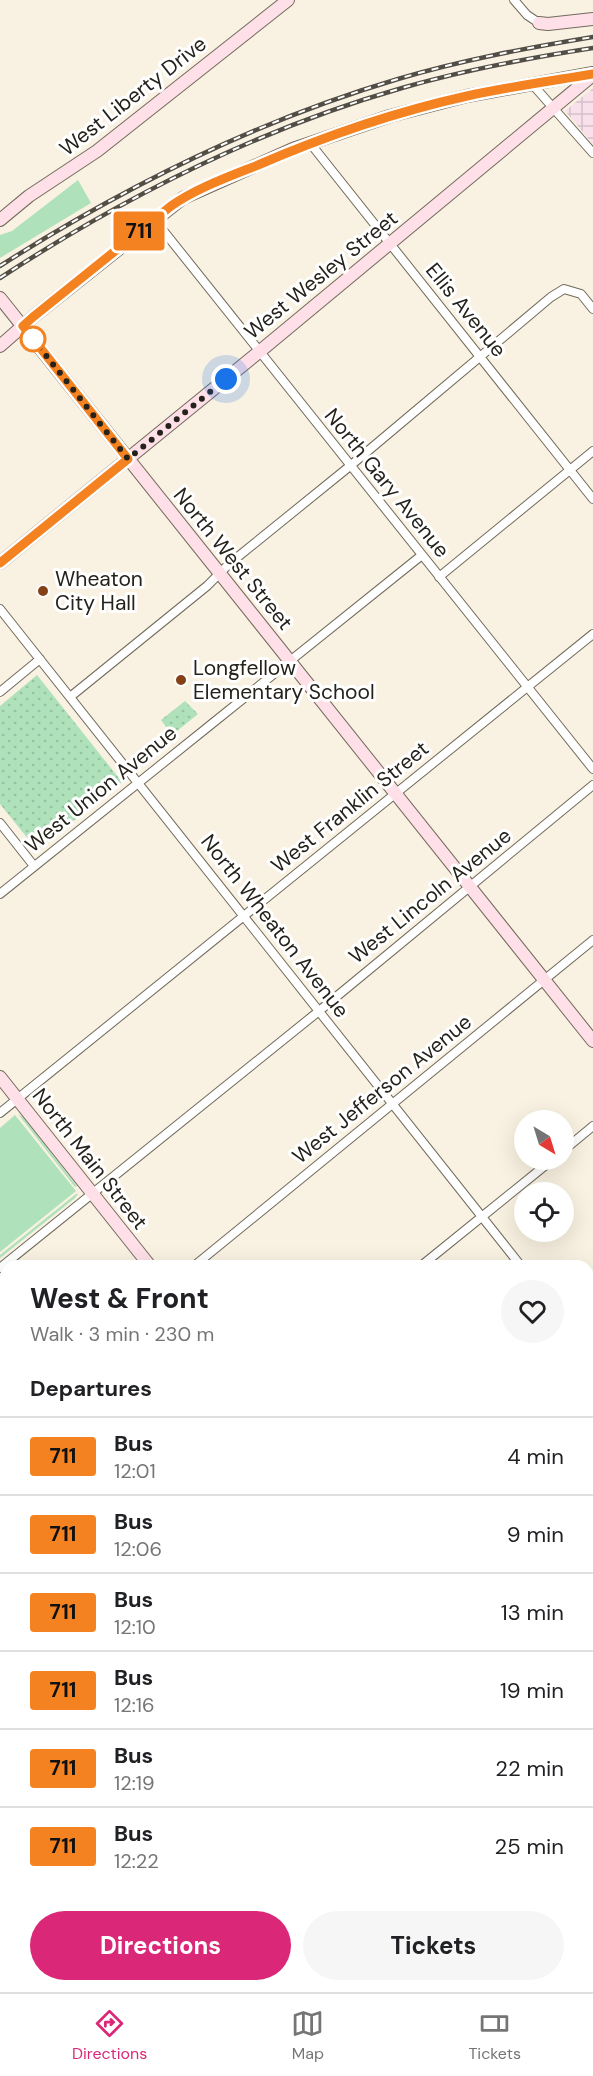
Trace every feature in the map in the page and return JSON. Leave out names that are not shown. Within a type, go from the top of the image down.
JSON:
[{"type":"street","name":"West Liberty Drive","points":[[0,220],[29,196],[97,151],[288,0]]},
{"type":"street","points":[[514,0],[531,19],[539,23],[593,19]]},
{"type":"street","points":[[0,346],[154,219],[183,198],[310,143],[390,116],[467,96],[593,74]]},
{"type":"street","name":"West Wesley Street","points":[[0,563],[390,244],[593,74]]},
{"type":"street","points":[[533,85],[593,153]]},
{"type":"street","name":"Ellis Avenue","points":[[310,143],[593,499]]},
{"type":"street","name":"North Gary Avenue","points":[[154,219],[593,769]]},
{"type":"street","points":[[70,697],[207,586],[219,573],[551,297],[564,289],[581,294],[593,309]]},
{"type":"street","name":"North West Street","points":[[0,298],[593,1041]]},
{"type":"street","points":[[439,577],[593,451]]},
{"type":"street","name":"West Union Avenue","points":[[0,894],[422,555]]},
{"type":"street","name":"North Wheaton Avenue","points":[[0,609],[516,1260]]},
{"type":"street","name":"West Franklin Street","points":[[0,1113],[394,792],[593,634]]},
{"type":"street","points":[[0,692],[40,659]]},
{"type":"street","name":"West Lincoln Avenue","points":[[10,1260],[319,1011],[593,785]]},
{"type":"street","points":[[0,823],[34,866]]},
{"type":"street","name":"West Jefferson Avenue","points":[[201,1260],[593,940]]},
{"type":"street","name":"North Main Street","points":[[0,1077],[145,1260]]},
{"type":"street","points":[[574,1142],[593,1126]]},
{"type":"street","points":[[428,1260],[540,1170]]},
{"type":"shaded area","points":[[593,88],[593,144],[565,111]]},
{"type":"green space","points":[[78,180],[91,203],[0,258],[0,235],[12,231]]},
{"type":"green space","points":[[37,675],[122,782],[37,850],[0,804],[0,706]]},
{"type":"green space","points":[[185,701],[198,714],[172,735],[161,720]]},
{"type":"green space","points":[[18,1114],[23,1117],[77,1186],[75,1187]]},
{"type":"green space","points":[[15,1115],[76,1191],[0,1252],[0,1128]]},
{"type":"green space","points":[[78,1194],[75,1198],[0,1258],[0,1255]]},
{"type":"railway","points":[[0,266],[143,183],[242,136],[293,115],[422,72],[495,55],[593,37]]},
{"type":"railway","points":[[0,278],[47,248],[144,193],[194,168],[296,124],[425,82],[497,65],[593,48]]},
{"type":"bus line","name":"711","points":[[0,563],[128,459],[23,326],[33,317],[183,198],[293,149],[390,116],[467,96],[593,74]]},
{"type":"place","name":"Wheaton City Hall","points":[[43,591]]},
{"type":"place","name":"Longfellow Elementary School","points":[[181,680]]},
{"type":"route","points":[[33,339],[128,459],[226,379]]}]
